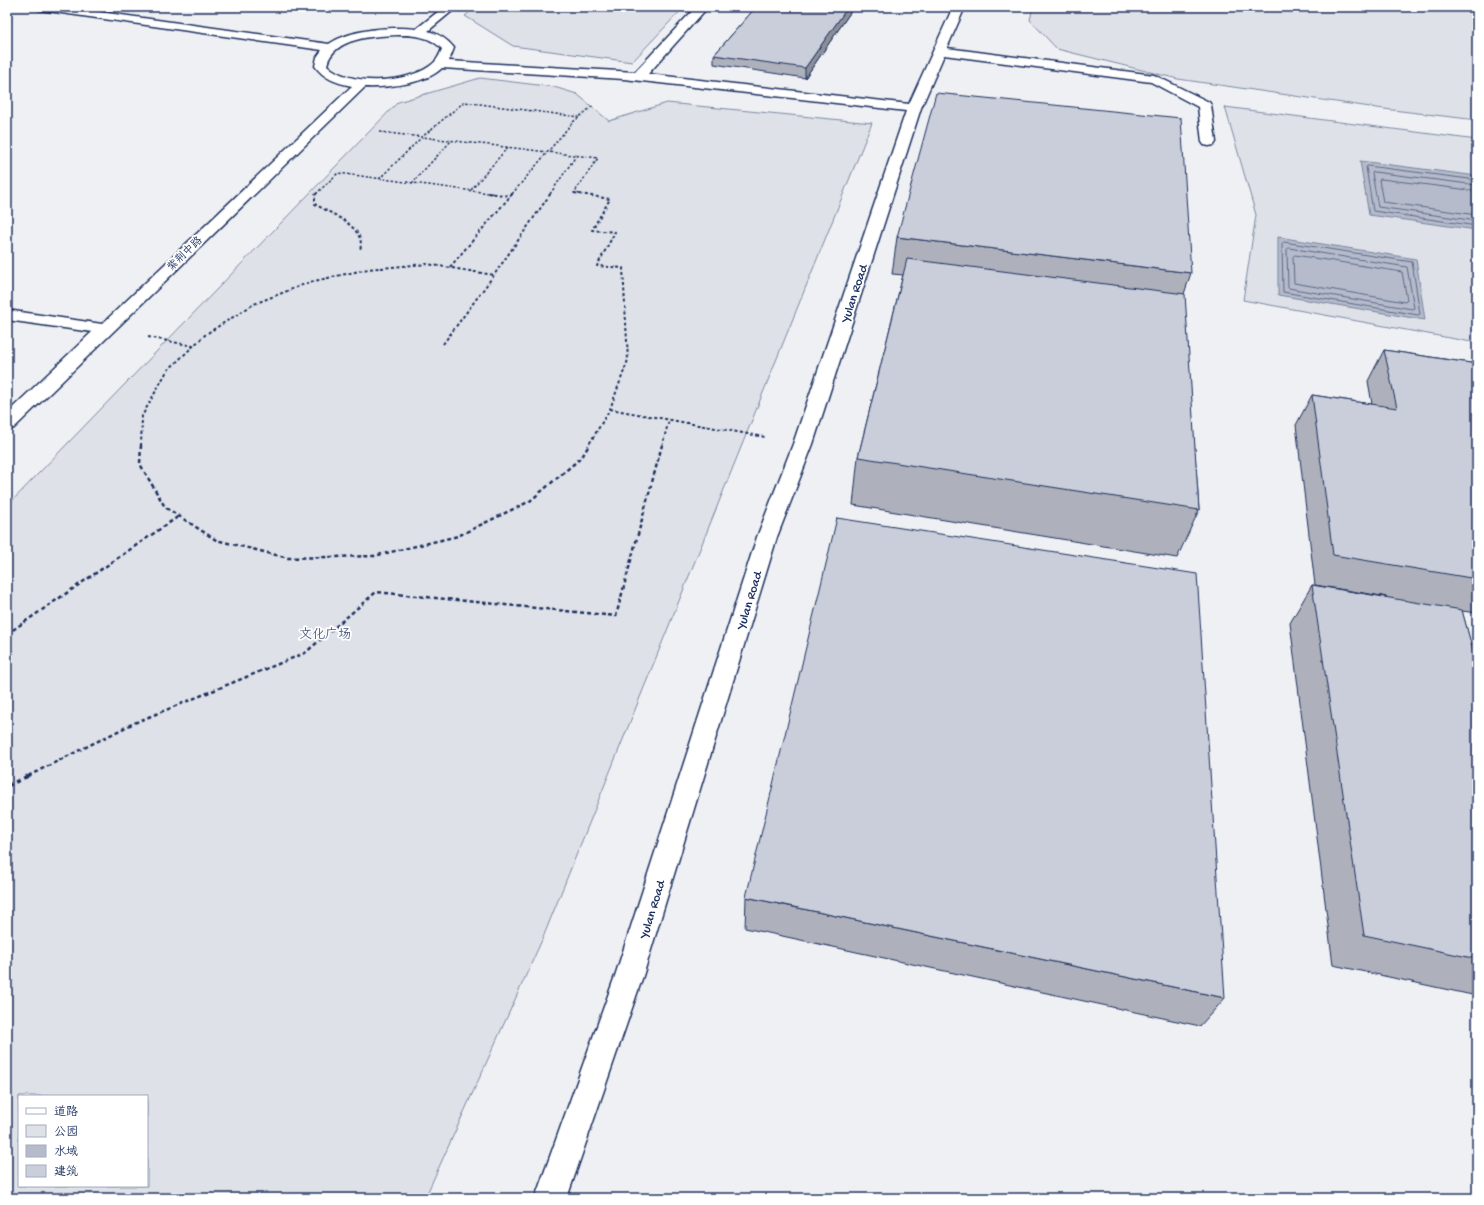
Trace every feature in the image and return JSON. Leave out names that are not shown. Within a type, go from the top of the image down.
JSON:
[{"type":"street","points":[[40,7],[331,48]]},
{"type":"street","points":[[105,16],[122,7]]},
{"type":"street","points":[[420,32],[451,7]]},
{"type":"street","points":[[638,77],[702,7]]},
{"type":"street","name":"Yulan Road","points":[[551,1198],[629,976],[767,537],[803,444],[914,108],[959,7]]},
{"type":"street","points":[[398,31],[420,32],[442,41],[448,48],[447,56],[440,64],[427,73],[407,79],[385,83],[362,83],[343,80],[328,74],[321,66],[322,57],[331,48],[355,37],[379,32],[398,31]]},
{"type":"street","points":[[940,51],[1154,79],[1204,105],[1209,142]]},
{"type":"street","points":[[440,64],[624,75],[914,108]]},
{"type":"street","name":"紫荆中路","points":[[7,424],[362,83]]},
{"type":"street","points":[[7,315],[104,330]]},
{"type":"path","points":[[450,268],[573,122],[608,95],[624,75]]},
{"type":"path","points":[[379,179],[422,137],[464,102],[579,117]]},
{"type":"path","points":[[380,132],[598,158],[574,193],[610,199],[592,230],[614,232],[597,266],[623,268],[628,360],[610,409],[582,456],[530,501],[458,536],[374,556],[288,558],[216,540],[165,507],[140,464],[142,416],[167,371],[206,334],[254,304],[310,282],[368,269],[427,264],[494,275]]},
{"type":"path","points":[[412,183],[451,141]]},
{"type":"path","points":[[471,190],[508,147]]},
{"type":"path","points":[[443,344],[494,275],[576,156]]},
{"type":"path","points":[[360,250],[362,243],[357,231],[344,220],[315,204],[315,195],[338,173],[511,196]]},
{"type":"path","points":[[610,409],[803,444]]},
{"type":"path","points":[[7,786],[134,723],[305,653],[376,592],[616,616],[669,420]]},
{"type":"path","points":[[7,634],[179,516]]},
{"type":"shaded area","points":[[7,7],[1477,7],[1477,1198],[7,1198]]},
{"type":"green space","points":[[475,7],[684,7],[632,62],[513,46],[465,16]]},
{"type":"green space","points":[[1033,7],[1477,7],[1477,120],[1384,109],[1178,79],[1057,49],[1030,20]]},
{"type":"green space","name":"文化广场","points":[[480,78],[554,87],[577,94],[609,121],[667,103],[872,123],[542,940],[425,1198],[7,1198],[7,506],[398,102]]},
{"type":"green space","points":[[1225,107],[1477,140],[1477,343],[1243,300],[1256,215]]},
{"type":"water","points":[[1360,161],[1477,176],[1477,230],[1369,215]]},
{"type":"water","points":[[1278,237],[1416,259],[1425,320],[1278,295]]},
{"type":"building","points":[[756,7],[848,7],[805,68],[714,55]]},
{"type":"building","points":[[936,93],[1181,118],[1191,273],[897,237]]},
{"type":"building","points":[[907,259],[1185,294],[1199,510],[858,457]]},
{"type":"building","points":[[1384,350],[1477,364],[1477,579],[1333,555],[1312,395],[1397,408]]},
{"type":"building","points":[[837,518],[1197,574],[1225,998],[746,897]]},
{"type":"building","points":[[1312,585],[1462,610],[1477,666],[1477,959],[1364,935]]}]
